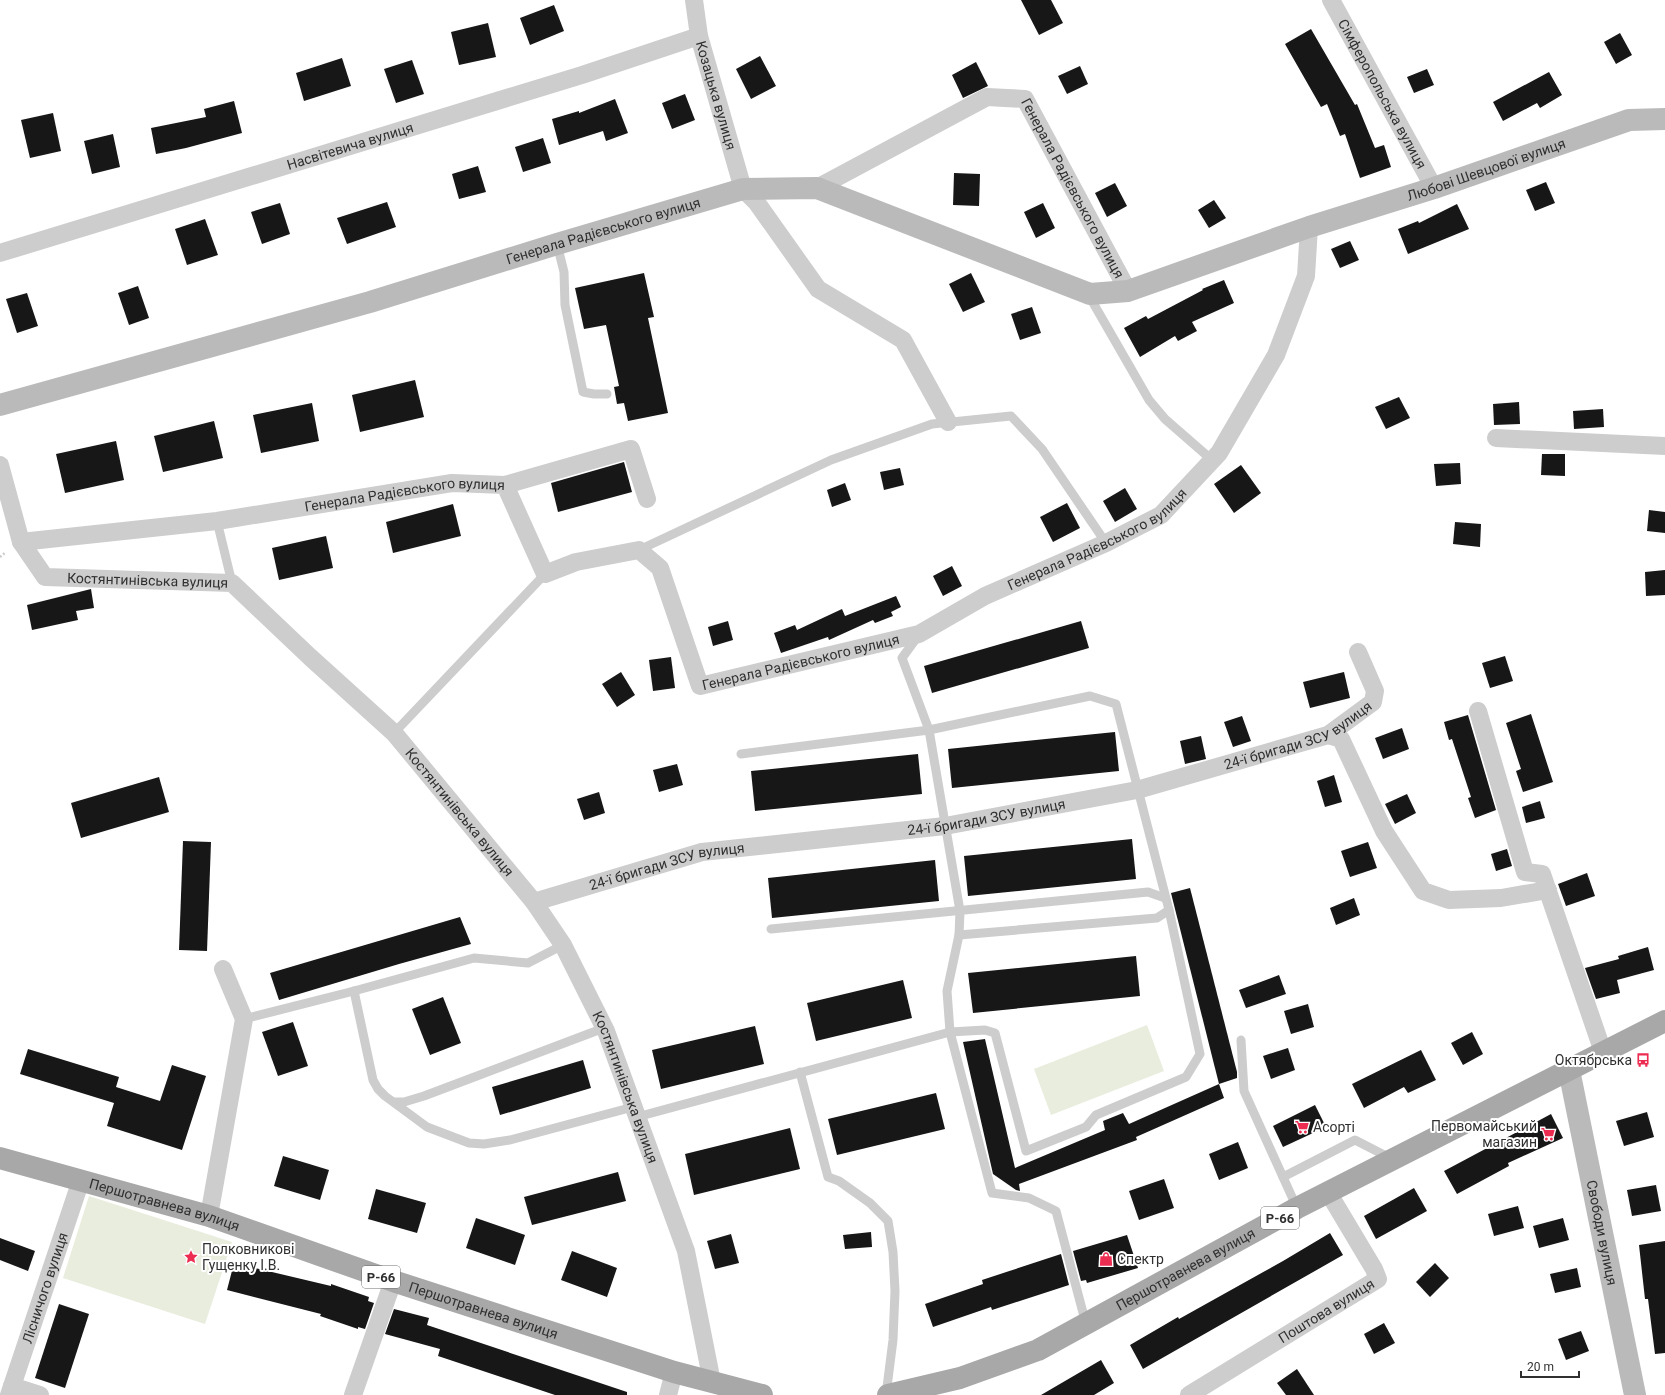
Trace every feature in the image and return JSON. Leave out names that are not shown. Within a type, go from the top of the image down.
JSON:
[{"type":"main road","name":"Першотравнева вулиця","points":[[887,1395],[960,1378],[1031,1352],[1086,1324],[1297,1208],[1665,1021]]},
{"type":"main road","name":"Першотравнева вулиця","points":[[0,1158],[209,1216],[393,1281],[674,1372],[762,1395]]},
{"type":"street","name":"Козацька вулиця","points":[[694,0],[699,36],[743,189]]},
{"type":"street","name":"Сімферопольська вулиця","points":[[1331,0],[1434,188]]},
{"type":"street","name":"Насвітевича вулиця","points":[[0,253],[582,75],[699,36]]},
{"type":"street","name":"Генерала Радієвського вулиця","points":[[817,188],[987,97],[1025,99],[1128,291]]},
{"type":"street","name":"Любові Шевцової вулиця","points":[[1309,227],[1434,188],[1629,120],[1664,121]]},
{"type":"street","name":"Генерала Радієвського вулиця","points":[[0,406],[370,302],[557,244],[743,189],[817,188],[1090,294],[1128,291],[1309,227],[1306,276],[1276,355],[1219,453],[1161,515],[1106,543],[985,596],[919,634],[700,686],[660,568],[639,550]]},
{"type":"street","points":[[743,189],[758,203],[818,289],[902,340],[948,422]]},
{"type":"street","points":[[1496,438],[1665,446]]},
{"type":"street","points":[[505,485],[632,448],[647,500]]},
{"type":"street","name":"Костянтинівська вулиця","points":[[0,465],[21,542],[45,577],[232,583],[394,734],[534,902],[563,945],[604,1028],[686,1251],[712,1382]]},
{"type":"street","name":"Генерала Радієвського вулиця","points":[[21,542],[217,521],[452,483],[505,485],[545,574]]},
{"type":"street","points":[[545,574],[576,562],[639,550]]},
{"type":"street","name":"24-ї бригади ЗСУ вулиця","points":[[534,902],[702,852],[945,826],[1137,790],[1328,735],[1373,702],[1374,691],[1358,652]]},
{"type":"street","points":[[1478,711],[1526,872],[1542,874],[1603,1052]]},
{"type":"street","points":[[1328,735],[1341,739],[1384,831],[1423,891],[1449,900],[1501,898],[1548,890]]},
{"type":"street","points":[[209,1216],[244,1019],[223,969]]},
{"type":"street","name":"Свободи вулиця","points":[[1569,1070],[1635,1395]]},
{"type":"street","name":"Лісничого вулиця","points":[[11,1390],[81,1180]]},
{"type":"street","name":"Поштова вулиця","points":[[1189,1395],[1378,1279],[1374,1269],[1328,1192]]},
{"type":"street","points":[[354,1395],[393,1281]]},
{"type":"street","points":[[668,1395],[674,1372]]},
{"type":"street","points":[[11,1390],[40,1395]]},
{"type":"lane","points":[[557,244],[564,272],[565,305],[583,392],[607,394]]},
{"type":"lane","points":[[1088,293],[1149,400],[1165,419],[1212,460]]},
{"type":"lane","points":[[639,550],[830,460],[932,424],[1011,416],[1042,449],[1106,543]]},
{"type":"lane","points":[[217,521],[232,583]]},
{"type":"lane","points":[[394,734],[545,574]]},
{"type":"lane","points":[[919,634],[902,658],[929,730],[960,911],[959,935],[947,991],[950,1032],[992,1193],[1029,1198],[1056,1211],[1086,1324]]},
{"type":"lane","points":[[354,991],[373,1080],[382,1092],[427,1127],[469,1143],[484,1144],[510,1140],[635,1112],[800,1072],[950,1032],[985,1030],[995,1033],[1026,1150],[1086,1127],[1096,1116],[1186,1077],[1200,1054],[1169,910],[1116,704],[1090,696],[929,730],[741,754]]},
{"type":"lane","points":[[771,929],[1148,892],[1165,898]]},
{"type":"lane","points":[[959,935],[1157,918],[1169,910]]},
{"type":"lane","points":[[244,1019],[474,958],[528,963],[563,945]]},
{"type":"lane","points":[[395,1102],[404,1102],[424,1096],[604,1028]]},
{"type":"lane","points":[[1241,1040],[1244,1091],[1297,1208]]},
{"type":"lane","points":[[800,1072],[828,1178],[839,1181],[870,1203],[888,1222],[893,1252],[895,1291],[893,1340],[887,1395]]},
{"type":"lane","points":[[1283,1177],[1355,1140],[1393,1159]]},
{"type":"green space","points":[[1147,1025],[1164,1071],[1051,1115],[1034,1069]]},
{"type":"green space","points":[[89,1196],[232,1242],[205,1324],[63,1278]]},
{"type":"building","points":[[1021,0],[1051,0],[1063,23],[1039,35]]},
{"type":"building","points":[[554,5],[564,31],[530,45],[520,18]]},
{"type":"building","points":[[488,23],[496,57],[459,65],[451,32]]},
{"type":"building","points":[[1311,29],[1355,105],[1357,104],[1375,148],[1384,145],[1391,167],[1360,178],[1345,134],[1340,136],[1327,104],[1321,107],[1285,44]]},
{"type":"building","points":[[1620,33],[1632,55],[1616,64],[1604,42]]},
{"type":"building","points":[[760,56],[776,86],[751,99],[736,69]]},
{"type":"building","points":[[342,58],[351,86],[304,101],[296,73]]},
{"type":"building","points":[[412,60],[424,94],[396,103],[384,69]]},
{"type":"building","points":[[976,62],[988,86],[963,98],[952,75]]},
{"type":"building","points":[[1080,66],[1088,84],[1067,94],[1058,76]]},
{"type":"building","points":[[1427,69],[1434,85],[1414,93],[1407,77]]},
{"type":"building","points":[[1549,72],[1562,95],[1540,108],[1537,103],[1503,121],[1493,102]]},
{"type":"building","points":[[685,94],[695,120],[672,129],[662,103]]},
{"type":"building","points":[[615,99],[628,133],[606,141],[603,131],[559,145],[552,119],[579,111],[579,113]]},
{"type":"building","points":[[234,101],[242,133],[186,148],[156,154],[151,128],[206,117],[204,109]]},
{"type":"building","points":[[53,113],[61,151],[30,158],[21,120]]},
{"type":"building","points":[[113,134],[120,167],[92,174],[84,141]]},
{"type":"building","points":[[543,138],[551,163],[523,172],[515,147]]},
{"type":"building","points":[[478,166],[486,192],[459,199],[452,174]]},
{"type":"building","points":[[954,173],[980,174],[979,206],[953,205]]},
{"type":"building","points":[[1546,182],[1555,203],[1535,211],[1526,190]]},
{"type":"building","points":[[1115,183],[1127,206],[1107,217],[1095,193]]},
{"type":"building","points":[[1214,200],[1226,218],[1209,228],[1198,210]]},
{"type":"building","points":[[387,202],[396,227],[347,244],[337,218]]},
{"type":"building","points":[[280,203],[290,234],[262,244],[251,212]]},
{"type":"building","points":[[1043,203],[1055,228],[1036,238],[1024,212]]},
{"type":"building","points":[[1457,204],[1469,229],[1408,254],[1398,229],[1418,221],[1419,223]]},
{"type":"building","points":[[205,219],[218,255],[187,265],[175,229]]},
{"type":"building","points":[[1350,241],[1359,260],[1340,268],[1331,249]]},
{"type":"building","points":[[644,273],[654,317],[648,318],[668,413],[628,421],[624,403],[617,404],[614,387],[619,386],[606,325],[584,329],[575,288]]},
{"type":"building","points":[[971,273],[985,302],[963,312],[949,284]]},
{"type":"building","points":[[1224,280],[1234,303],[1192,322],[1197,331],[1178,341],[1175,336],[1140,357],[1124,328],[1146,316],[1148,319],[1203,290],[1202,289]]},
{"type":"building","points":[[138,286],[149,318],[129,325],[118,293]]},
{"type":"building","points":[[27,293],[38,326],[17,333],[6,299]]},
{"type":"building","points":[[1032,307],[1041,333],[1020,340],[1011,314]]},
{"type":"building","points":[[415,380],[424,417],[360,432],[352,395]]},
{"type":"building","points":[[1399,397],[1410,418],[1386,429],[1375,407]]},
{"type":"building","points":[[1519,402],[1520,424],[1494,425],[1493,404]]},
{"type":"building","points":[[312,403],[319,441],[261,453],[253,415]]},
{"type":"building","points":[[1603,409],[1604,427],[1574,429],[1573,411]]},
{"type":"building","points":[[214,421],[223,458],[163,472],[154,436]]},
{"type":"building","points":[[116,441],[124,480],[65,493],[56,454]]},
{"type":"building","points":[[1542,454],[1565,454],[1565,476],[1541,475]]},
{"type":"building","points":[[624,462],[632,492],[558,512],[551,483]]},
{"type":"building","points":[[1460,463],[1461,484],[1436,486],[1434,464]]},
{"type":"building","points":[[1241,465],[1261,493],[1234,513],[1214,484]]},
{"type":"building","points":[[900,468],[904,485],[884,490],[880,472]]},
{"type":"building","points":[[845,483],[851,500],[832,507],[827,490]]},
{"type":"building","points":[[1125,488],[1137,509],[1115,522],[1103,501]]},
{"type":"building","points":[[1067,503],[1080,528],[1053,542],[1040,517]]},
{"type":"building","points":[[453,504],[461,536],[393,553],[386,522]]},
{"type":"building","points":[[1649,510],[1665,512],[1665,533],[1647,531]]},
{"type":"building","points":[[1455,522],[1481,524],[1480,547],[1453,544]]},
{"type":"building","points":[[326,536],[333,568],[279,580],[272,548]]},
{"type":"building","points":[[952,566],[962,586],[943,596],[933,576]]},
{"type":"building","points":[[1665,570],[1665,595],[1646,596],[1645,572]]},
{"type":"building","points":[[91,589],[94,608],[76,611],[78,620],[32,630],[27,605]]},
{"type":"building","points":[[896,596],[901,607],[891,612],[893,616],[875,623],[873,620],[829,640],[828,637],[781,653],[774,633],[795,625],[797,630],[842,609],[845,616]]},
{"type":"building","points":[[728,621],[733,640],[713,646],[708,627]]},
{"type":"building","points":[[1081,621],[1089,648],[932,693],[924,666]]},
{"type":"building","points":[[1505,656],[1513,681],[1490,688],[1482,663]]},
{"type":"building","points":[[671,657],[675,688],[653,691],[649,660]]},
{"type":"building","points":[[621,672],[635,695],[617,707],[602,684]]},
{"type":"building","points":[[1344,672],[1350,698],[1310,708],[1303,682]]},
{"type":"building","points":[[1531,714],[1553,782],[1523,792],[1516,771],[1521,769],[1506,723]]},
{"type":"building","points":[[1468,715],[1496,810],[1475,818],[1468,798],[1471,797],[1452,739],[1449,740],[1444,722]]},
{"type":"building","points":[[1242,716],[1251,741],[1233,747],[1224,722]]},
{"type":"building","points":[[1402,728],[1409,749],[1383,759],[1375,738]]},
{"type":"building","points":[[1115,732],[1119,771],[952,788],[948,749]]},
{"type":"building","points":[[1201,736],[1206,759],[1185,764],[1180,741]]},
{"type":"building","points":[[918,754],[922,794],[755,811],[751,771]]},
{"type":"building","points":[[677,764],[683,785],[659,792],[653,770]]},
{"type":"building","points":[[1334,775],[1342,802],[1325,807],[1317,781]]},
{"type":"building","points":[[159,777],[169,812],[81,838],[71,803]]},
{"type":"building","points":[[599,792],[605,813],[584,820],[577,799]]},
{"type":"building","points":[[1407,794],[1416,813],[1395,824],[1385,804]]},
{"type":"building","points":[[1540,801],[1545,818],[1526,823],[1522,807]]},
{"type":"building","points":[[1132,839],[1136,879],[968,896],[964,856]]},
{"type":"building","points":[[183,841],[211,842],[207,951],[179,950]]},
{"type":"building","points":[[1368,842],[1377,868],[1350,877],[1341,851]]},
{"type":"building","points":[[1507,849],[1512,866],[1496,871],[1491,854]]},
{"type":"building","points":[[935,860],[939,901],[772,918],[768,878]]},
{"type":"building","points":[[1587,873],[1595,896],[1566,906],[1558,884]]},
{"type":"building","points":[[1190,888],[1237,1072],[1237,1078],[1219,1084],[1171,893]]},
{"type":"building","points":[[1354,898],[1360,915],[1336,925],[1330,908]]},
{"type":"building","points":[[460,917],[471,944],[279,1000],[270,973]]},
{"type":"building","points":[[1648,947],[1654,970],[1617,980],[1620,993],[1596,999],[1585,968],[1619,959],[1618,956]]},
{"type":"building","points":[[1136,956],[1140,996],[973,1013],[968,973]]},
{"type":"building","points":[[1279,975],[1286,994],[1246,1008],[1239,990]]},
{"type":"building","points":[[903,980],[912,1018],[816,1041],[807,1003]]},
{"type":"building","points":[[443,997],[461,1043],[430,1055],[412,1009]]},
{"type":"building","points":[[1308,1004],[1314,1027],[1291,1034],[1284,1011]]},
{"type":"building","points":[[293,1022],[308,1066],[278,1076],[262,1032]]},
{"type":"building","points":[[755,1026],[764,1064],[661,1089],[652,1050]]},
{"type":"building","points":[[1472,1032],[1483,1054],[1463,1065],[1451,1043]]},
{"type":"building","points":[[985,1039],[1015,1168],[1105,1130],[1103,1121],[1123,1113],[1129,1124],[1219,1084],[1224,1098],[1136,1137],[1137,1140],[1019,1184],[1020,1191],[1016,1190],[993,1174],[963,1042]]},
{"type":"building","points":[[1288,1048],[1295,1070],[1271,1079],[1263,1056]]},
{"type":"building","points":[[28,1049],[119,1077],[116,1087],[160,1101],[172,1065],[206,1076],[182,1150],[107,1126],[114,1103],[20,1074]]},
{"type":"building","points":[[1421,1050],[1436,1080],[1408,1093],[1404,1087],[1364,1108],[1352,1084]]},
{"type":"building","points":[[583,1060],[591,1088],[500,1115],[492,1087]]},
{"type":"building","points":[[936,1093],[945,1129],[837,1155],[828,1119]]},
{"type":"building","points":[[1315,1105],[1326,1127],[1283,1147],[1273,1126]]},
{"type":"building","points":[[1647,1112],[1654,1137],[1624,1146],[1616,1121]]},
{"type":"building","points":[[1551,1114],[1563,1138],[1508,1163],[1509,1166],[1457,1194],[1444,1171]]},
{"type":"building","points":[[790,1128],[800,1169],[694,1195],[685,1154]]},
{"type":"building","points":[[1238,1142],[1248,1168],[1219,1180],[1209,1154]]},
{"type":"building","points":[[283,1156],[329,1170],[320,1200],[274,1186]]},
{"type":"building","points":[[618,1172],[626,1201],[532,1225],[524,1197]]},
{"type":"building","points":[[1164,1179],[1174,1208],[1139,1220],[1129,1191]]},
{"type":"building","points":[[1656,1185],[1661,1211],[1632,1216],[1627,1190]]},
{"type":"building","points":[[1414,1188],[1427,1211],[1376,1239],[1364,1216]]},
{"type":"building","points":[[376,1189],[426,1203],[417,1233],[368,1219]]},
{"type":"building","points":[[1518,1206],[1524,1228],[1494,1236],[1488,1214]]},
{"type":"building","points":[[476,1218],[525,1235],[515,1265],[466,1248]]},
{"type":"building","points":[[1563,1218],[1569,1240],[1539,1248],[1533,1226]]},
{"type":"building","points":[[871,1232],[872,1247],[845,1249],[843,1235]]},
{"type":"building","points":[[1330,1233],[1343,1255],[1143,1369],[1130,1345],[1178,1317],[1179,1319],[1283,1261]]},
{"type":"building","points":[[731,1234],[739,1263],[715,1269],[707,1241]]},
{"type":"building","points":[[1127,1235],[1138,1268],[1087,1283],[1086,1280],[1081,1281],[1073,1251]]},
{"type":"building","points":[[0,1238],[35,1251],[28,1271],[0,1260]]},
{"type":"building","points":[[1665,1241],[1665,1353],[1655,1354],[1648,1299],[1645,1299],[1639,1245]]},
{"type":"building","points":[[572,1251],[617,1268],[607,1297],[561,1280]]},
{"type":"building","points":[[1061,1254],[1069,1285],[992,1310],[991,1307],[933,1327],[925,1304],[983,1284],[982,1280]]},
{"type":"building","points":[[234,1263],[331,1286],[331,1284],[369,1297],[368,1301],[374,1303],[365,1329],[358,1327],[358,1329],[320,1316],[321,1314],[227,1290]]},
{"type":"building","points":[[1435,1263],[1449,1278],[1430,1297],[1416,1282]]},
{"type":"building","points":[[1577,1268],[1581,1287],[1555,1293],[1550,1274]]},
{"type":"building","points":[[59,1304],[89,1314],[65,1388],[35,1378]]},
{"type":"building","points":[[394,1309],[429,1318],[427,1325],[627,1392],[627,1395],[555,1395],[438,1356],[440,1349],[385,1334]]},
{"type":"building","points":[[1384,1323],[1395,1343],[1374,1354],[1364,1334]]},
{"type":"building","points":[[1581,1331],[1589,1351],[1566,1360],[1558,1339]]},
{"type":"building","points":[[1101,1360],[1114,1383],[1094,1395],[1041,1395]]},
{"type":"building","points":[[1297,1369],[1314,1395],[1286,1395],[1277,1383]]},
{"type":"place","name":"Октябрська","points":[[1643,1060]]},
{"type":"place","name":"Асорті","points":[[1302,1127]]},
{"type":"place","name":"Первомайський магазин","points":[[1548,1134]]},
{"type":"place","name":"Полковникові Гущенку І.В.","points":[[191,1257]]},
{"type":"place","name":"Спектр","points":[[1106,1259]]}]
